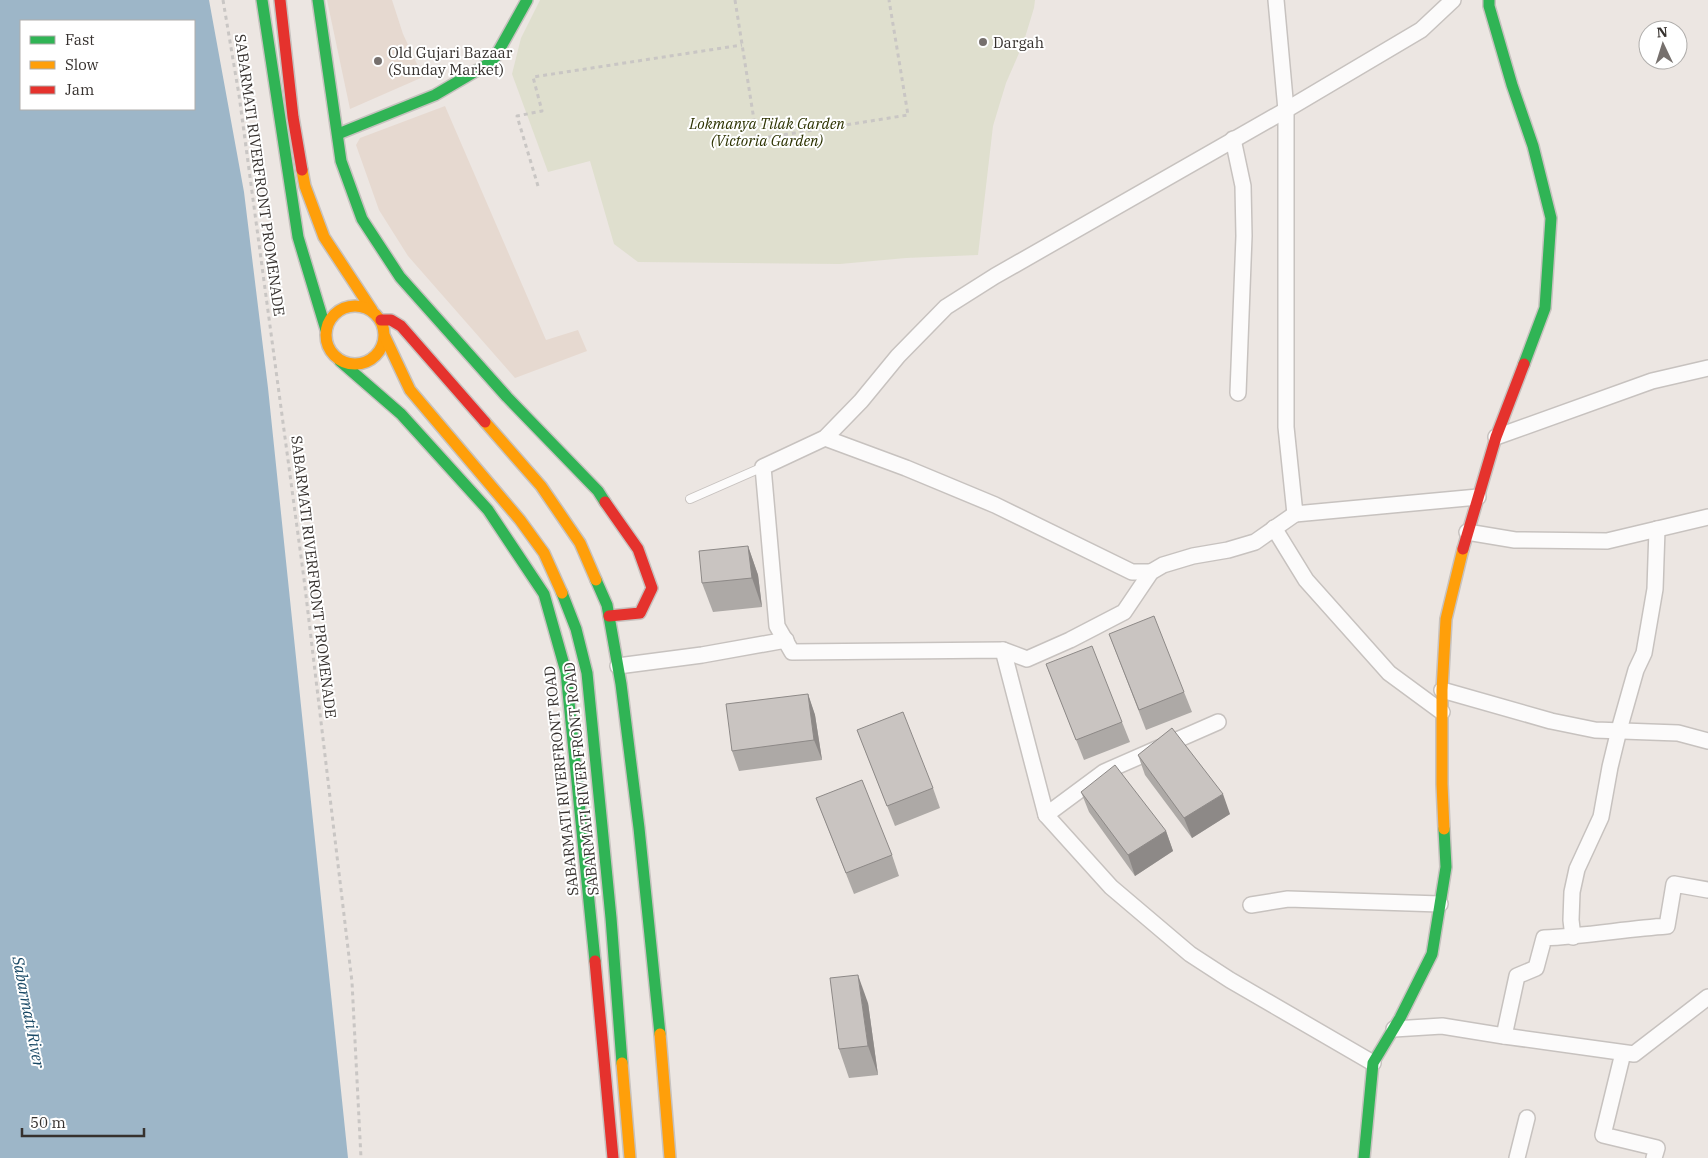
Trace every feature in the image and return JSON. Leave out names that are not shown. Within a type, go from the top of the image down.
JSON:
[{"type":"main road","points":[[262,0],[288,182],[298,237],[326,330],[328,348],[340,360],[355,364],[369,361],[380,351],[385,337],[381,320],[372,310],[324,237],[305,186],[293,117],[280,0]]},
{"type":"main road","points":[[318,0],[342,161],[362,219],[400,277],[507,397],[598,491],[638,549],[652,588],[640,612],[609,616]]},
{"type":"main road","points":[[338,134],[435,94],[493,61],[527,0]]},
{"type":"main road","points":[[1364,1158],[1373,1063],[1394,1029],[1432,954],[1446,867],[1442,784],[1442,690],[1446,619],[1467,532],[1496,437],[1545,308],[1551,218],[1533,146],[1512,85],[1489,6],[1489,0]]},
{"type":"main road","points":[[326,330],[332,316],[343,308],[358,305],[372,310]]},
{"type":"main road","points":[[381,320],[391,320],[401,326],[541,486],[580,543],[607,605],[618,666],[654,964],[670,1158]]},
{"type":"main road","name":"SABARMATI RIVER FRONT ROAD","points":[[385,337],[410,390],[520,520],[544,553],[562,590],[576,629],[587,673],[597,766],[630,1158]]},
{"type":"main road","name":"SABARMATI RIVERFRONT ROAD","points":[[340,360],[401,414],[488,510],[544,594],[566,672],[613,1158]]},
{"type":"street","points":[[1276,0],[1286,110],[1286,427],[1295,514]]},
{"type":"street","points":[[1150,572],[1124,612],[1070,640],[1027,659],[1003,650],[792,652],[777,626],[763,467],[825,438],[861,401],[898,356],[946,307],[995,276],[1286,110],[1421,30],[1453,0]]},
{"type":"street","points":[[1233,139],[1243,186],[1244,236],[1238,393]]},
{"type":"street","points":[[1496,437],[1652,381],[1708,368]]},
{"type":"street","points":[[825,438],[906,468],[995,505],[1132,572],[1150,572],[1163,565],[1186,558],[1228,550],[1255,542],[1295,514],[1478,497]]},
{"type":"street","points":[[1467,532],[1515,540],[1607,541],[1708,517]]},
{"type":"street","points":[[1274,528],[1306,580],[1390,673],[1442,712]]},
{"type":"street","points":[[1572,937],[1572,892],[1577,869],[1601,817],[1619,730],[1636,670],[1644,653],[1655,589],[1658,529]]},
{"type":"street","points":[[618,666],[702,655],[786,640]]},
{"type":"street","points":[[1003,650],[1046,815],[1111,887],[1190,954],[1230,980],[1373,1063]]},
{"type":"street","points":[[1442,690],[1551,721],[1596,730],[1678,733],[1708,741]]},
{"type":"street","points":[[1046,815],[1104,772],[1218,722]]},
{"type":"street","points":[[1504,1036],[1517,976],[1536,968],[1544,938],[1572,937],[1626,929],[1667,926],[1674,884],[1708,890]]},
{"type":"street","points":[[1251,905],[1288,899],[1440,904]]},
{"type":"street","points":[[1394,1029],[1442,1026],[1634,1054],[1708,997]]},
{"type":"street","points":[[1623,1053],[1604,1135],[1657,1148],[1654,1158]]},
{"type":"street","points":[[1517,1158],[1527,1118]]},
{"type":"lane","points":[[690,499],[763,467]]},
{"type":"path","name":"SABARMATI RIVERFRONT PROMENADE","points":[[224,0],[304,579],[351,972],[361,1158]]},
{"type":"path","points":[[735,0],[757,140],[908,115],[889,0]]},
{"type":"path","points":[[538,186],[517,116],[542,111],[533,76],[742,45]]},
{"type":"shaded area","name":"Old Gujari Bazaar (Sunday Market)","points":[[327,0],[392,0],[403,34],[423,77],[350,109]]},
{"type":"shaded area","points":[[445,106],[546,340],[578,330],[587,351],[515,378],[408,256],[379,210],[356,145],[360,138]]},
{"type":"green space","name":"Lokmanya Tilak Garden (Victoria Garden)","points":[[540,0],[1035,0],[1023,44],[1006,83],[993,126],[978,255],[906,258],[840,264],[638,262],[614,244],[590,161],[548,172],[512,74],[521,38]]},
{"type":"water","name":"Sabarmati River","points":[[0,0],[209,0],[244,192],[268,388],[348,1158],[0,1158]]},
{"type":"building","points":[[748,546],[752,578],[702,583],[699,551]]},
{"type":"building","points":[[1154,616],[1184,692],[1139,710],[1109,634]]},
{"type":"building","points":[[1092,646],[1122,722],[1076,740],[1046,664]]},
{"type":"building","points":[[808,694],[814,740],[732,751],[726,704]]},
{"type":"building","points":[[903,712],[933,788],[887,806],[857,730]]},
{"type":"building","points":[[1172,728],[1223,794],[1184,818],[1138,755]]},
{"type":"building","points":[[1115,765],[1166,831],[1128,855],[1081,792]]},
{"type":"building","points":[[862,780],[892,855],[846,873],[816,798]]},
{"type":"building","points":[[858,975],[868,1046],[839,1049],[830,978]]},
{"type":"traffic: fast","points":[[262,0],[298,237],[326,330]]},
{"type":"traffic: fast","points":[[318,0],[341,161],[362,219],[400,277],[507,397],[598,491],[605,502]]},
{"type":"traffic: fast","points":[[338,134],[435,95],[493,61],[527,0]]},
{"type":"traffic: fast","points":[[1489,0],[1489,6],[1512,85],[1533,146],[1551,218],[1545,308],[1524,364]]},
{"type":"traffic: fast","points":[[340,361],[401,414],[488,510],[544,594],[566,672],[595,961]]},
{"type":"traffic: fast","points":[[596,580],[607,605],[621,684],[639,828],[660,1034]]},
{"type":"traffic: fast","points":[[562,593],[576,629],[587,673],[611,918],[622,1063]]},
{"type":"traffic: fast","points":[[1364,1158],[1373,1063],[1400,1018],[1432,954],[1446,867],[1444,829]]},
{"type":"traffic: slow","points":[[302,170],[305,186],[324,237],[372,310]]},
{"type":"traffic: slow","points":[[349,306],[361,306],[376,314],[384,329],[384,335],[384,341],[376,356],[361,364],[349,364],[334,356],[326,341],[326,329],[334,314],[349,306]]},
{"type":"traffic: slow","points":[[385,337],[410,390],[520,520],[544,553],[562,593]]},
{"type":"traffic: slow","points":[[485,422],[541,486],[580,543],[596,580]]},
{"type":"traffic: slow","points":[[1444,829],[1442,690],[1446,619],[1463,549]]},
{"type":"traffic: slow","points":[[660,1034],[670,1158]]},
{"type":"traffic: slow","points":[[622,1063],[630,1158]]},
{"type":"traffic: jam","points":[[280,0],[293,117],[302,170]]},
{"type":"traffic: jam","points":[[381,320],[391,320],[401,326],[485,422]]},
{"type":"traffic: jam","points":[[1463,549],[1496,437],[1524,364]]},
{"type":"traffic: jam","points":[[605,502],[638,549],[652,588],[640,613],[609,616]]},
{"type":"traffic: jam","points":[[595,961],[613,1158]]},
{"type":"place","name":"Dargah","points":[[983,42]]},
{"type":"place","name":"Old Gujari Bazaar (Sunday Market)","points":[[378,61]]}]
